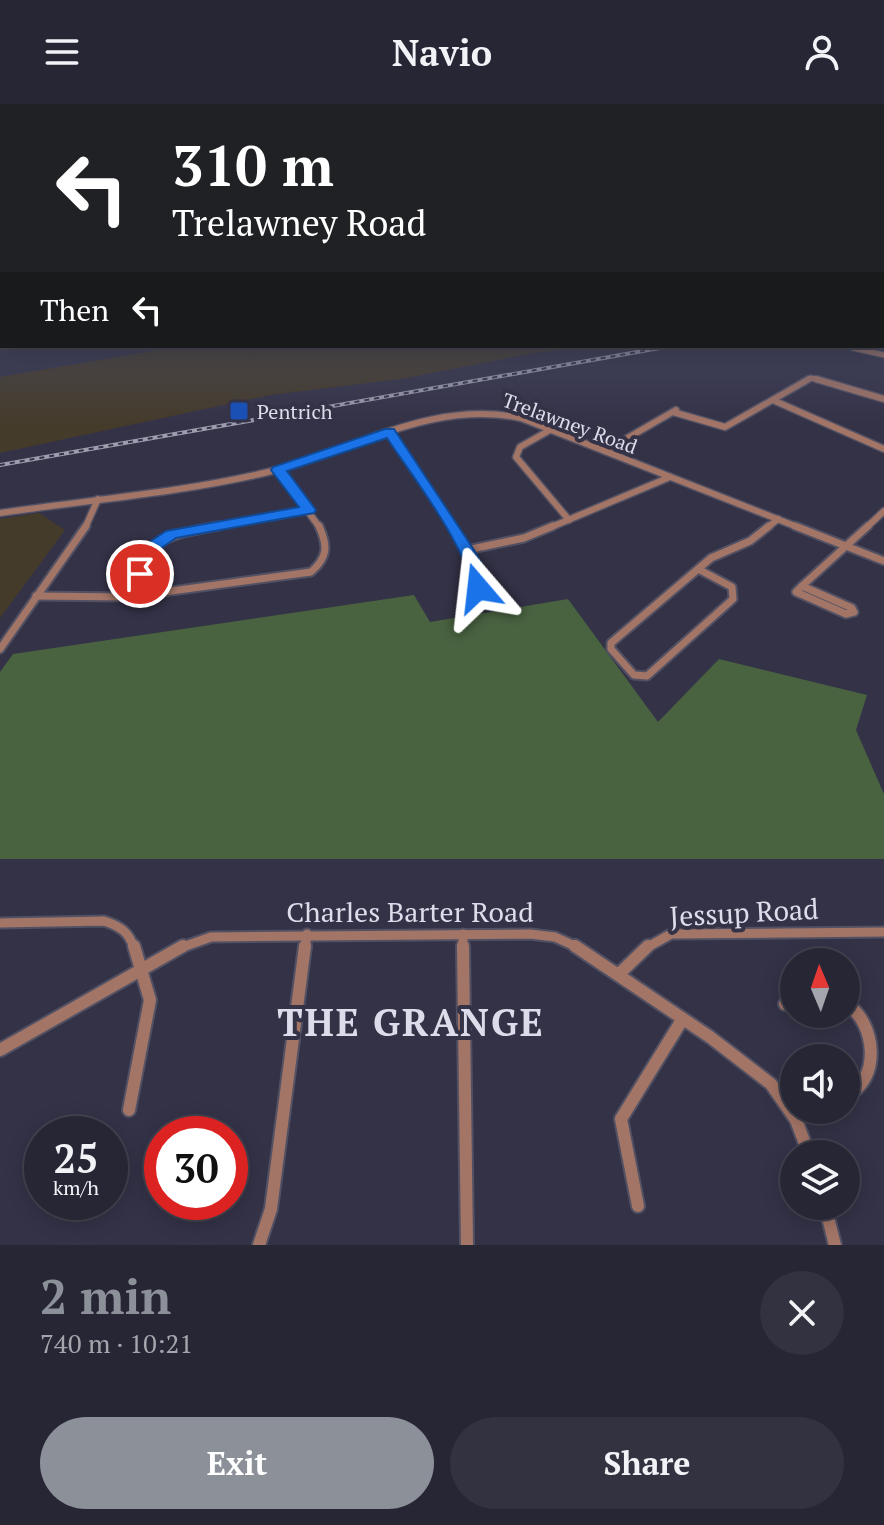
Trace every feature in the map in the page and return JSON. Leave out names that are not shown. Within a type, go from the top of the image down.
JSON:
[{"type":"street","points":[[853,348],[884,355]]},
{"type":"street","points":[[605,451],[674,411],[722,428],[775,401],[811,378],[884,399]]},
{"type":"street","points":[[775,401],[884,449]]},
{"type":"street","name":"Trelawney Road","points":[[0,513],[278,470],[390,432],[474,411],[507,414],[884,561]]},
{"type":"street","points":[[550,430],[520,447],[516,457],[569,520]]},
{"type":"street","points":[[390,432],[467,550],[479,574],[478,588]]},
{"type":"street","points":[[36,596],[127,597],[311,572],[324,561],[328,550],[309,510],[278,470]]},
{"type":"street","points":[[467,550],[524,538],[670,477]]},
{"type":"street","points":[[0,649],[89,522],[98,499]]},
{"type":"street","points":[[127,597],[156,544],[171,534],[309,510]]},
{"type":"street","points":[[802,586],[852,608],[854,612],[846,614],[797,593],[802,586],[845,545],[884,511]]},
{"type":"street","points":[[700,570],[732,587],[733,599],[647,676],[634,675],[611,649],[611,643],[720,552],[750,541],[778,519]]},
{"type":"street","points":[[0,923],[104,921],[120,926],[131,938],[139,970],[147,985],[150,1008],[129,1110]]},
{"type":"street","name":"Jessup Road","points":[[619,974],[638,953],[671,934],[884,932]]},
{"type":"street","points":[[259,1245],[271,1209],[307,934]]},
{"type":"street","points":[[463,934],[467,1245]]},
{"type":"street","name":"Charles Barter Road","points":[[0,1050],[189,943],[211,937],[530,934],[555,937],[581,949],[780,1089]]},
{"type":"street","points":[[860,1010],[865,1016],[869,1043],[866,1084],[860,1092]]},
{"type":"street","points":[[638,1206],[621,1119],[682,1020]]},
{"type":"street","points":[[829,1220],[835,1245]]},
{"type":"shaded area","points":[[169,348],[580,348],[534,353],[401,379],[270,395],[0,453],[0,377]]},
{"type":"shaded area","points":[[39,513],[65,530],[0,618],[0,519]]},
{"type":"green space","points":[[414,595],[430,622],[568,599],[658,722],[719,659],[867,695],[856,730],[884,794],[884,859],[0,859],[0,672],[13,654]]},
{"type":"railway","points":[[0,465],[660,348]]},
{"type":"place","name":"Pentrich","points":[[239,411]]},
{"type":"district","name":"THE GRANGE","points":[[411,1022]]},
{"type":"route","points":[[140,574],[156,544],[171,534],[309,510],[278,470],[390,432],[467,550],[479,574],[478,588]]}]
